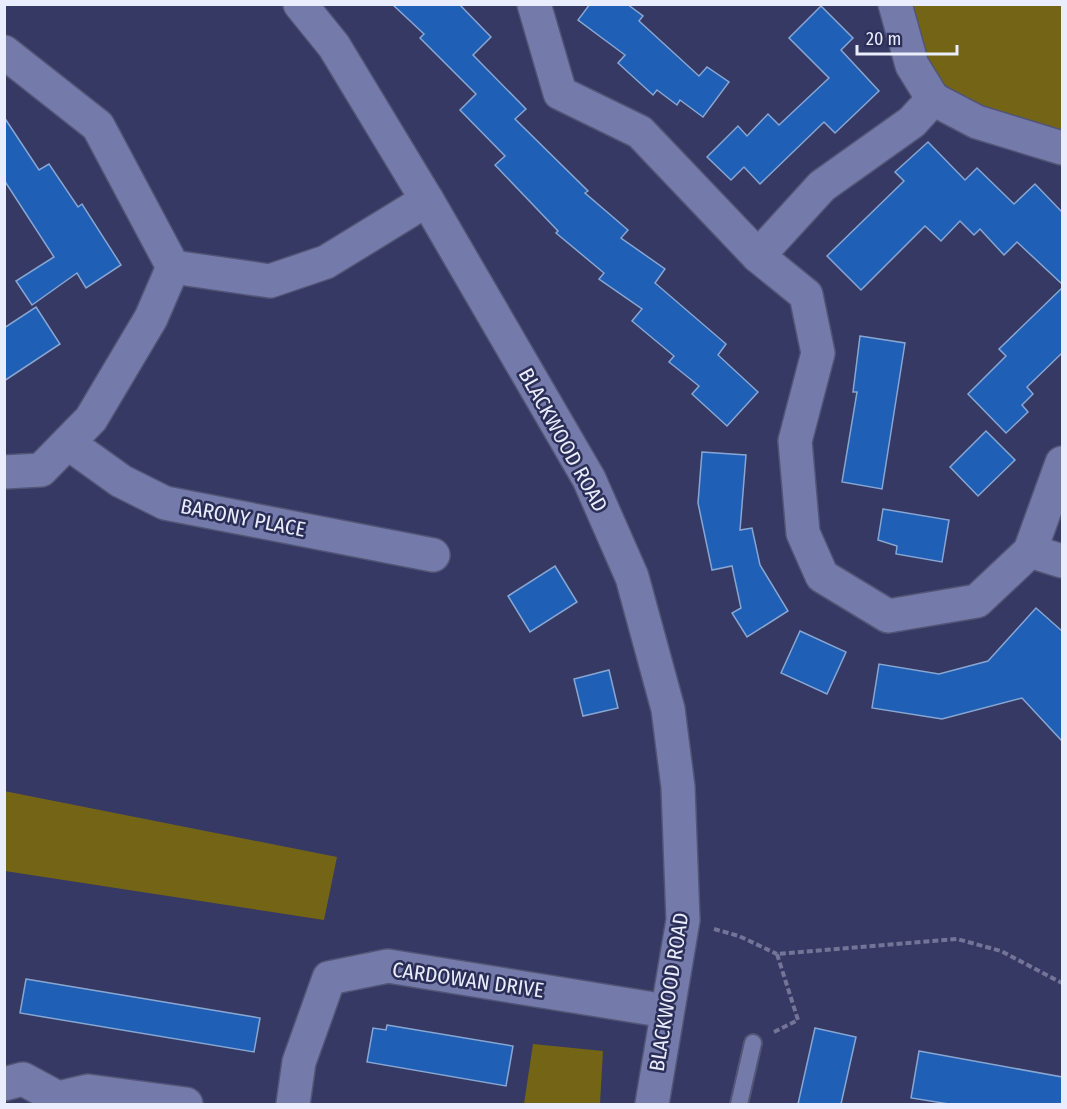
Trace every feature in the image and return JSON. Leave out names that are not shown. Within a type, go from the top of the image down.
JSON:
[{"type":"street","name":"BLACKWOOD ROAD","points":[[300,4],[334,46],[427,200],[589,479],[632,577],[668,709],[678,787],[683,920],[652,1104]]},
{"type":"street","points":[[534,4],[560,93],[640,132],[758,256],[806,296],[818,353],[795,441],[803,534],[822,576],[888,616],[977,601],[1030,551],[1062,463]]},
{"type":"street","points":[[895,4],[912,65],[933,99],[977,122],[1062,148]]},
{"type":"street","points":[[4,52],[98,126],[173,267]]},
{"type":"street","points":[[758,256],[822,186],[912,122],[933,99]]},
{"type":"street","points":[[173,267],[270,281],[326,262],[427,200]]},
{"type":"street","points":[[4,472],[41,470],[91,419],[151,318],[173,267]]},
{"type":"street","name":"BARONY PLACE","points":[[68,444],[121,481],[165,503],[433,555]]},
{"type":"street","points":[[1030,551],[1062,561]]},
{"type":"street","name":"CARDOWAN DRIVE","points":[[293,1104],[299,1062],[329,978],[388,966],[666,1011]]},
{"type":"street","points":[[4,1084],[23,1079],[59,1101],[88,1091],[186,1104]]},
{"type":"lane","points":[[740,1104],[753,1043]]},
{"type":"path","points":[[683,920],[739,936],[777,954],[957,939],[1001,951],[1062,983]]},
{"type":"path","points":[[753,1043],[798,1020],[777,954]]},
{"type":"shaded area","points":[[913,5],[1062,5],[1062,133],[989,112],[956,94],[942,81],[926,59],[918,36]]},
{"type":"shaded area","points":[[4,791],[337,857],[324,920],[5,871]]},
{"type":"shaded area","points":[[533,1044],[603,1051],[600,1104],[524,1104]]},
{"type":"building","points":[[392,4],[459,4],[491,37],[473,55],[526,109],[515,119],[588,191],[585,193],[628,230],[621,238],[665,269],[655,283],[726,344],[718,355],[758,392],[727,426],[692,394],[699,386],[669,362],[674,356],[632,321],[642,309],[599,279],[604,273],[556,233],[558,231],[495,165],[505,156],[460,110],[476,94],[420,38],[424,34]]},
{"type":"building","points":[[590,4],[627,4],[643,16],[639,21],[699,76],[707,67],[729,82],[703,117],[680,100],[677,105],[657,90],[653,95],[618,63],[625,55],[578,20]]},
{"type":"building","points":[[821,6],[853,38],[841,50],[879,91],[835,133],[824,122],[760,184],[744,167],[731,180],[707,157],[738,126],[747,136],[768,114],[779,125],[829,78],[789,38]]},
{"type":"building","points":[[4,117],[39,170],[49,164],[78,207],[82,204],[121,265],[86,288],[77,273],[32,305],[16,281],[54,257],[4,180]]},
{"type":"building","points":[[928,142],[965,180],[977,168],[1014,204],[1035,184],[1062,212],[1062,284],[1017,242],[1004,255],[980,229],[974,235],[960,221],[941,241],[925,226],[861,290],[827,256],[904,181],[895,172]]},
{"type":"building","points":[[1062,288],[1062,353],[1027,387],[1033,394],[1022,405],[1028,412],[1006,433],[968,394],[1006,356],[999,349]]},
{"type":"building","points":[[36,307],[60,344],[4,381],[4,328]]},
{"type":"building","points":[[860,336],[905,343],[882,489],[842,482],[857,392],[853,392]]},
{"type":"building","points":[[986,431],[1015,460],[978,496],[950,467]]},
{"type":"building","points":[[702,452],[746,455],[740,530],[752,528],[760,565],[788,611],[747,637],[732,613],[741,608],[732,566],[712,570],[698,503]]},
{"type":"building","points":[[883,509],[949,520],[942,562],[896,554],[897,546],[878,540]]},
{"type":"building","points":[[555,566],[577,602],[530,632],[508,596]]},
{"type":"building","points":[[1036,608],[1062,631],[1062,741],[1022,698],[942,719],[872,708],[879,664],[939,674],[988,661]]},
{"type":"building","points":[[800,631],[846,652],[827,694],[781,673]]},
{"type":"building","points":[[609,670],[618,708],[583,716],[574,679]]},
{"type":"building","points":[[26,979],[260,1018],[254,1052],[20,1013]]},
{"type":"building","points":[[387,1025],[513,1046],[506,1086],[367,1062],[373,1028],[386,1030]]},
{"type":"building","points":[[815,1028],[856,1037],[841,1104],[798,1104]]},
{"type":"building","points":[[919,1051],[1062,1077],[1062,1104],[949,1104],[911,1098]]}]
